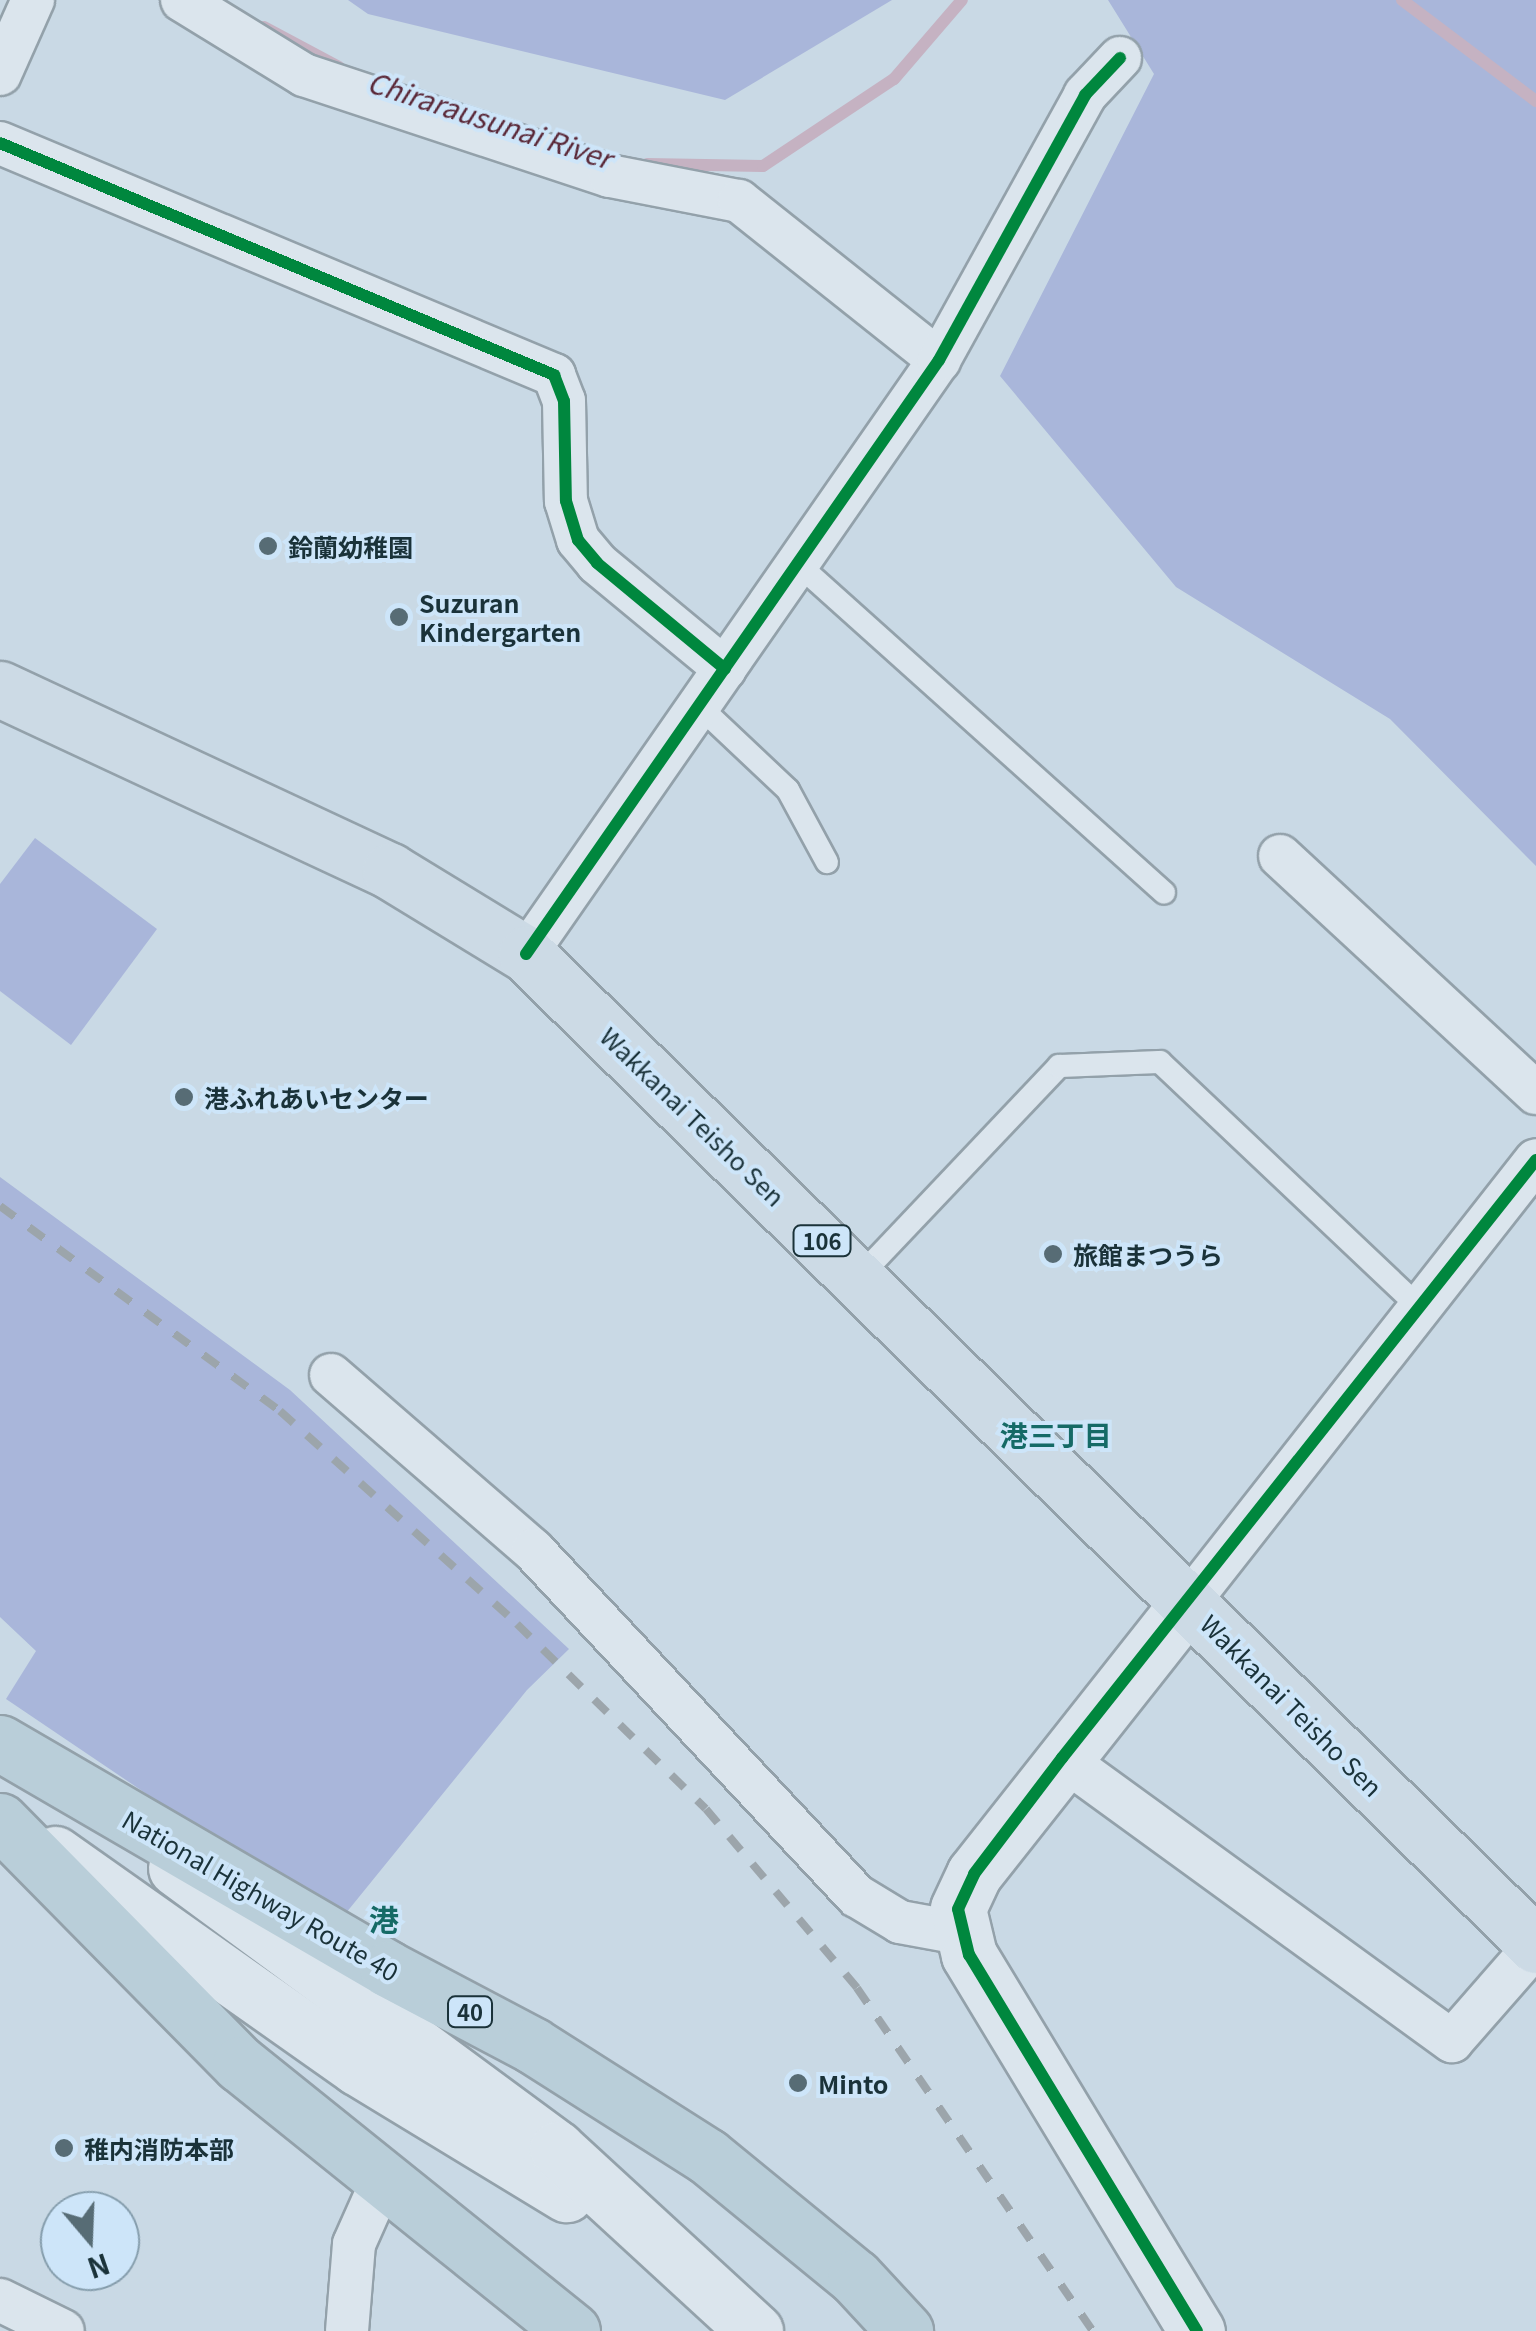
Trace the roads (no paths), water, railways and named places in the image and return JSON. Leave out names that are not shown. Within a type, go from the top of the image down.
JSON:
[{"type":"highway","name":"National Highway Route 40","points":[[20,1756],[532,2045],[707,2156],[855,2277],[904,2331]]},
{"type":"highway","points":[[0,1818],[240,2064],[572,2331]]},
{"type":"main road","name":"Wakkanai Teisho Sen","points":[[0,688],[390,871],[526,954],[1536,1945]]},
{"type":"street","points":[[0,74],[33,0]]},
{"type":"street","points":[[182,0],[304,75],[610,176],[739,200],[939,360]]},
{"type":"street","points":[[526,954],[800,566],[939,360],[1085,95],[1120,58]]},
{"type":"street","points":[[0,144],[554,375],[564,401],[566,502],[578,540],[597,563],[725,669]]},
{"type":"street","points":[[1280,856],[1536,1093]]},
{"type":"street","points":[[1197,2331],[960,1933],[958,1910],[974,1874],[1062,1758],[1422,1310],[1536,1160]]},
{"type":"street","points":[[331,1375],[533,1550],[857,1896],[900,1922],[960,1933]]},
{"type":"street","points":[[20,1756],[557,2149],[755,2331]]},
{"type":"street","points":[[1062,1758],[1452,2041],[1536,1945]]},
{"type":"street","points":[[0,1818],[357,2067],[673,2255]]},
{"type":"street","points":[[348,2331],[354,2244],[382,2181]]},
{"type":"street","points":[[0,2300],[63,2331]]},
{"type":"lane","points":[[800,566],[1164,893]]},
{"type":"lane","points":[[700,706],[788,790],[826,862]]},
{"type":"lane","points":[[859,1277],[1059,1066],[1160,1062],[1422,1310]]},
{"type":"waterway","name":"Chirarausunai River","points":[[647,164],[763,166],[894,79],[962,0]]},
{"type":"waterway","name":"Chirarausunai River","points":[[1402,0],[1536,101]]},
{"type":"waterway","name":"Chirarausunai River","points":[[264,27],[339,67]]},
{"type":"railway","points":[[0,1206],[280,1411],[517,1624],[706,1809],[857,1988],[1093,2331]]},
{"type":"place","name":"鈴蘭幼稚園","points":[[268,546]]},
{"type":"place","name":"Suzuran Kindergarten","points":[[399,617]]},
{"type":"place","name":"港ふれあいセンター","points":[[184,1097]]},
{"type":"place","name":"旅館まつうら","points":[[1053,1254]]},
{"type":"place","name":"Minto","points":[[798,2083]]},
{"type":"place","name":"稚内消防本部","points":[[64,2148]]},
{"type":"district","name":"港三丁目","points":[[1056,1434]]},
{"type":"district","name":"港","points":[[384,1918]]}]
